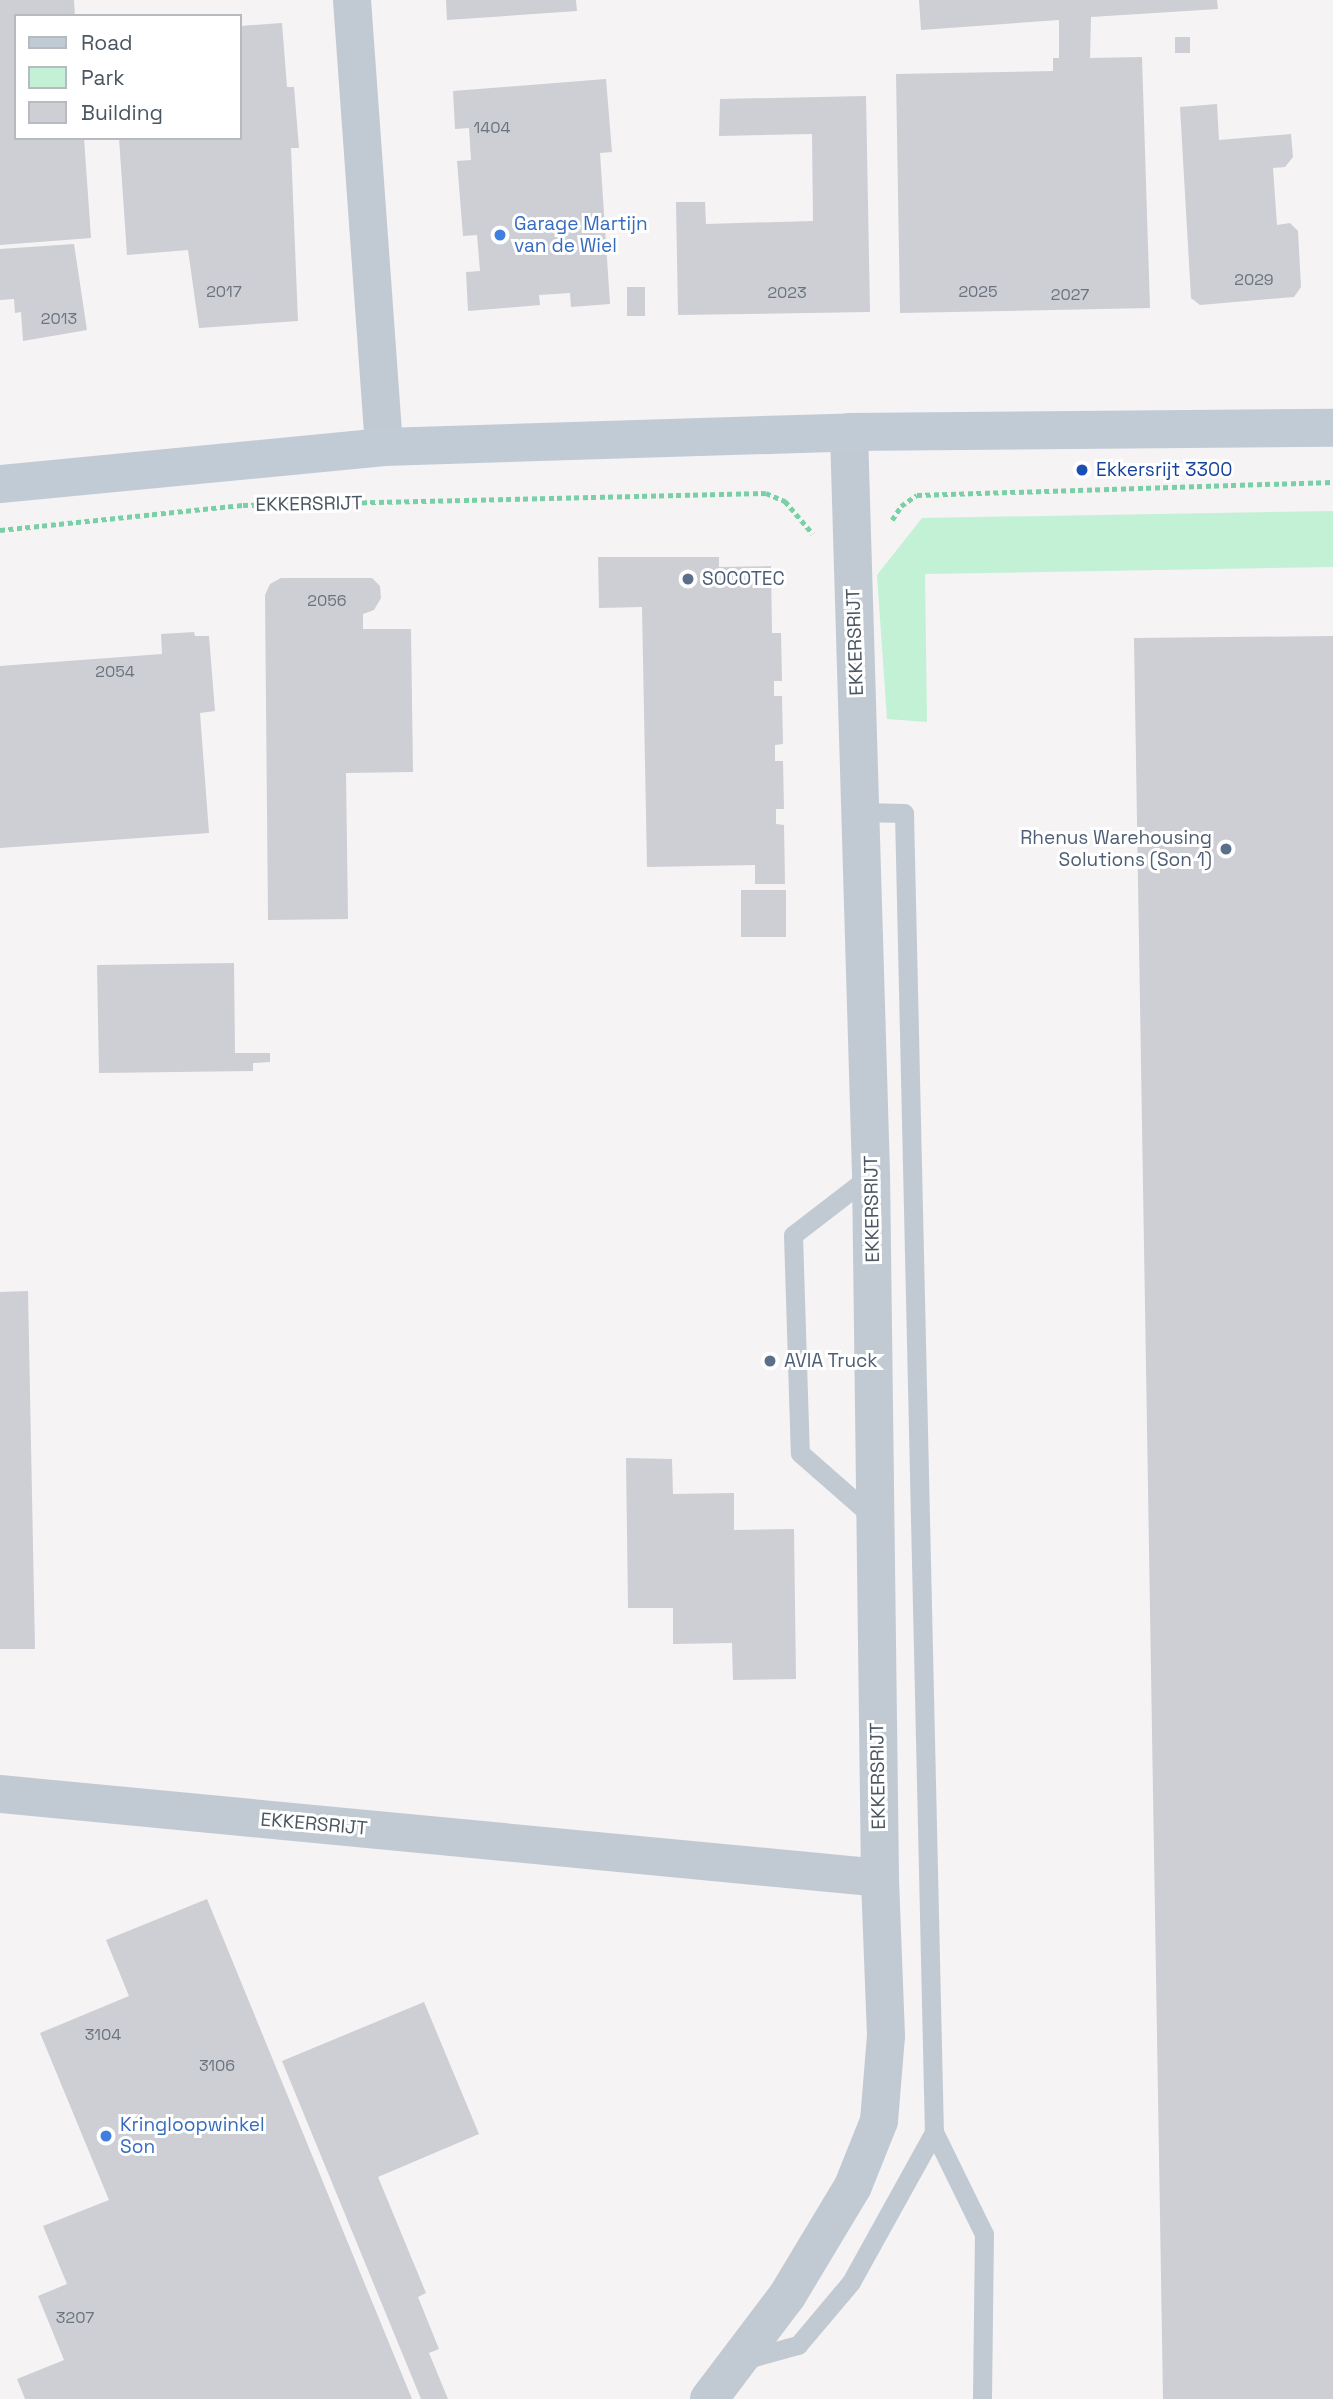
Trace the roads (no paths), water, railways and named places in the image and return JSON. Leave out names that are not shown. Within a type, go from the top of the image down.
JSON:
[{"type":"main road","points":[[0,484],[384,447],[849,432],[1333,428]]},
{"type":"street","points":[[352,0],[384,447]]},
{"type":"street","name":"EKKERSRIJT","points":[[709,2399],[787,2296],[853,2186],[879,2121],[887,2036],[880,1878],[872,1174],[849,432]]},
{"type":"street","name":"EKKERSRIJT","points":[[0,1794],[880,1878]]},
{"type":"lane","points":[[860,812],[904,813],[934,2132],[984,2234],[982,2399]]},
{"type":"lane","points":[[872,1174],[793,1235],[800,1453],[875,1519]]},
{"type":"lane","points":[[738,2361],[798,2345],[851,2282],[934,2132]]},
{"type":"place","name":"Garage Martijn van de Wiel","points":[[500,235]]},
{"type":"place","name":"Ekkersrijt 3300","points":[[1082,470]]},
{"type":"place","name":"SOCOTEC","points":[[688,579]]},
{"type":"place","name":"Rhenus Warehousing Solutions (Son 1)","points":[[1226,849]]},
{"type":"place","name":"AVIA Truck","points":[[770,1361]]},
{"type":"place","name":"Kringloopwinkel Son","points":[[106,2136]]}]
